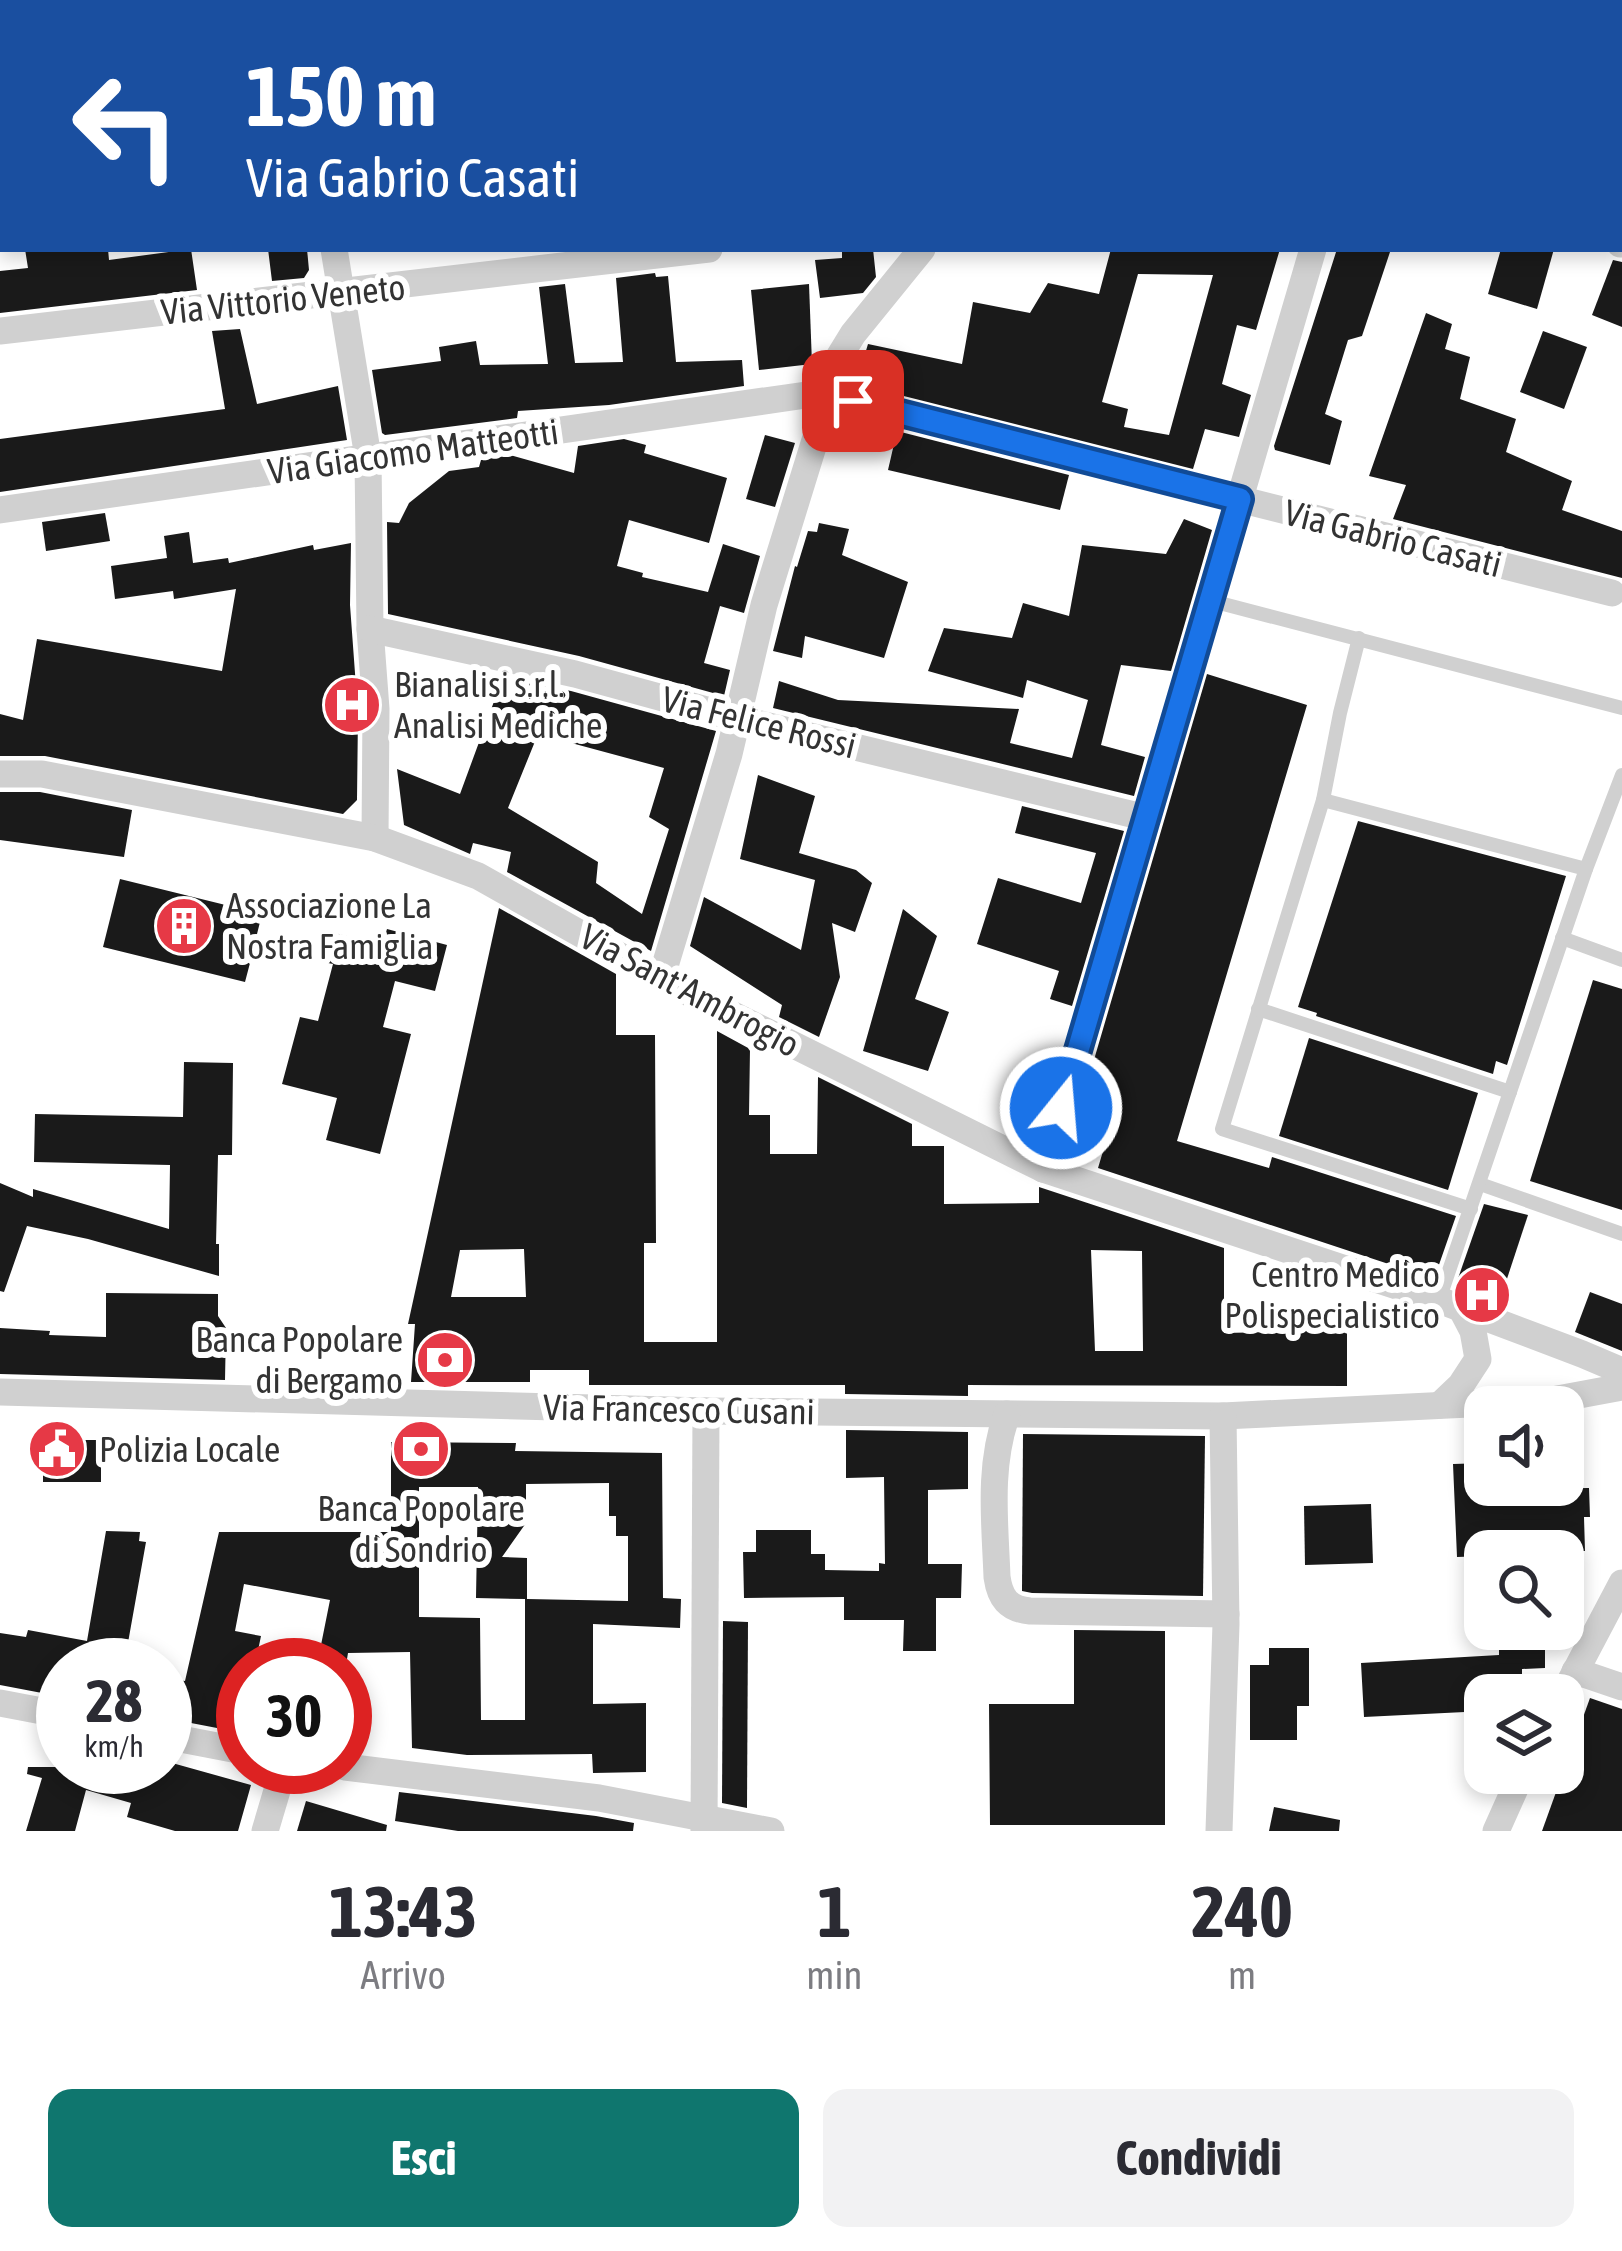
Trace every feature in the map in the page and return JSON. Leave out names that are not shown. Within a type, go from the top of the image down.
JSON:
[{"type":"street","points":[[334,252],[368,457],[376,709],[374,838]]},
{"type":"street","name":"Via Vittorio Veneto","points":[[0,331],[683,252]]},
{"type":"street","points":[[661,979],[729,754],[764,605],[834,365],[920,252]]},
{"type":"street","points":[[1043,1168],[1312,252]]},
{"type":"street","name":"Via Giacomo Matteotti","points":[[0,510],[826,395]]},
{"type":"street","name":"Via Gabrio Casati","points":[[826,395],[1612,593]]},
{"type":"street","name":"Via Felice Rossi","points":[[370,629],[575,674],[1147,818]]},
{"type":"street","name":"Via Sant'Ambrogio","points":[[0,774],[42,773],[374,838],[478,876],[661,979],[1043,1168],[1362,1273],[1622,1371]]},
{"type":"street","points":[[1450,1304],[1472,1331],[1489,1386]]},
{"type":"street","points":[[1440,1406],[1498,1333],[1515,1328]]},
{"type":"street","name":"Via Francesco Cusani","points":[[1584,1395],[1622,1388]]},
{"type":"street","name":"Via Francesco Cusani","points":[[0,1392],[706,1411],[1223,1416],[1464,1404]]},
{"type":"street","points":[[704,1825],[706,1411]]},
{"type":"street","points":[[1007,1414],[994,1469],[997,1577],[1006,1603],[1030,1612],[1226,1614]]},
{"type":"street","points":[[1219,1831],[1226,1614],[1223,1416]]},
{"type":"street","points":[[1574,1674],[1622,1583]]},
{"type":"street","points":[[1584,1684],[1622,1687]]},
{"type":"street","points":[[0,1703],[36,1710]]},
{"type":"street","points":[[372,1770],[598,1798],[704,1825],[771,1831]]},
{"type":"street","points":[[266,1831],[276,1794]]},
{"type":"street","points":[[1496,1831],[1513,1794]]},
{"type":"lane","points":[[1212,601],[1622,708]]},
{"type":"lane","points":[[1359,638],[1323,800],[1222,1129],[1471,1209]]},
{"type":"lane","points":[[1450,1304],[1471,1209],[1622,776]]},
{"type":"lane","points":[[1323,800],[1586,869]]},
{"type":"lane","points":[[1562,938],[1622,960]]},
{"type":"lane","points":[[1258,1009],[1510,1092]]},
{"type":"lane","points":[[1480,1184],[1622,1234]]},
{"type":"building","points":[[25,252],[108,252],[109,260],[191,252],[197,290],[0,313],[0,271],[28,268]]},
{"type":"building","points":[[268,252],[307,252],[309,270],[304,278],[272,281]]},
{"type":"building","points":[[842,252],[873,252],[876,277],[863,293],[820,298],[815,260],[842,258]]},
{"type":"building","points":[[1110,252],[1279,252],[1256,330],[1237,325],[1222,384],[1251,395],[1239,437],[1205,429],[1193,469],[856,384],[868,344],[962,364],[973,302],[1030,313],[1048,283],[1099,294]],"holes":[[[1138,274],[1213,275],[1169,435],[1124,427],[1128,409],[1102,402]]]},
{"type":"building","points":[[1336,252],[1390,252],[1362,336],[1348,340],[1325,414],[1342,421],[1330,465],[1274,446]]},
{"type":"building","points":[[1500,252],[1553,252],[1537,309],[1488,294]]},
{"type":"building","points":[[1613,260],[1622,262],[1622,327],[1592,315]]},
{"type":"building","points":[[655,273],[656,277],[668,276],[676,362],[742,360],[744,386],[609,405],[518,411],[517,418],[382,433],[372,370],[441,361],[439,347],[476,341],[480,365],[548,364],[539,287],[565,284],[575,363],[623,362],[616,278]]},
{"type":"building","points":[[809,284],[812,364],[759,370],[751,290]]},
{"type":"building","points":[[1426,313],[1452,324],[1445,349],[1470,357],[1460,399],[1516,419],[1506,452],[1572,481],[1562,510],[1622,531],[1622,578],[1393,519],[1406,485],[1369,476]]},
{"type":"building","points":[[240,329],[257,404],[338,386],[347,440],[0,492],[0,439],[225,409],[212,331]]},
{"type":"building","points":[[1543,331],[1587,347],[1564,409],[1520,392]]},
{"type":"building","points":[[897,431],[1069,475],[1060,510],[888,470]]},
{"type":"building","points":[[765,435],[795,443],[775,507],[746,499]]},
{"type":"building","points":[[624,439],[646,445],[644,453],[727,478],[709,543],[629,520],[617,566],[643,573],[642,577],[708,592],[723,544],[760,556],[744,613],[720,606],[704,663],[730,670],[724,696],[579,656],[388,614],[387,522],[399,523],[409,503],[449,471],[479,467],[481,460],[510,455],[574,473],[578,446]]},
{"type":"building","points":[[105,513],[110,541],[46,551],[42,522]]},
{"type":"building","points":[[1184,519],[1212,530],[1171,671],[1121,665],[1101,745],[1145,757],[1134,796],[773,708],[779,681],[838,700],[1019,709],[1010,743],[1072,758],[1088,700],[1027,680],[1023,698],[928,671],[944,628],[1012,638],[1023,603],[1069,616],[1082,545],[1166,554]]},
{"type":"building","points":[[819,523],[849,529],[842,555],[908,582],[884,658],[805,636],[802,658],[773,651],[795,566],[808,531],[817,532]]},
{"type":"building","points":[[189,532],[193,563],[228,558],[229,563],[313,545],[314,550],[351,543],[357,800],[343,814],[45,756],[0,756],[0,714],[23,720],[37,639],[222,671],[236,589],[174,599],[173,591],[115,599],[111,566],[167,558],[164,536]]},
{"type":"building","points":[[1207,674],[1307,705],[1177,1141],[1269,1168],[1272,1157],[1456,1216],[1434,1279],[1098,1168],[1112,1121],[1079,1111]]},
{"type":"building","points":[[503,677],[716,731],[651,951],[507,872],[511,852],[473,843],[470,854],[404,825],[397,769],[460,794]],"holes":[[[538,734],[664,768],[649,817],[669,829],[642,914],[596,883],[598,862],[508,808]]]},
{"type":"building","points":[[758,775],[815,796],[799,853],[856,870],[872,883],[855,932],[832,923],[840,977],[819,1037],[779,1017],[782,1005],[690,946],[704,897],[801,950],[815,880],[740,859]]},
{"type":"building","points":[[0,792],[40,792],[132,810],[124,857],[0,840]]},
{"type":"building","points":[[1022,806],[1124,831],[1072,1006],[1050,999],[1059,971],[977,944],[998,878],[1081,903],[1096,853],[1015,833]]},
{"type":"building","points":[[1358,821],[1566,876],[1507,1065],[1496,1061],[1493,1074],[1298,1007]]},
{"type":"building","name":"Associazione La Nostra Famiglia","points":[[120,879],[262,914],[256,938],[270,955],[250,963],[245,982],[103,947]]},
{"type":"building","points":[[499,908],[616,974],[616,1035],[655,1035],[656,1243],[644,1243],[644,1342],[717,1342],[717,1031],[750,1049],[749,1115],[770,1115],[770,1154],[817,1154],[818,1077],[912,1124],[912,1146],[944,1146],[944,1204],[1039,1203],[1039,1187],[1224,1248],[1224,1333],[1274,1332],[1273,1325],[1347,1324],[1347,1386],[968,1385],[968,1396],[845,1394],[845,1385],[589,1385],[589,1370],[530,1370],[530,1382],[411,1382],[415,1324],[408,1324]],"holes":[[[524,1249],[526,1297],[451,1297],[460,1250]],[[1091,1250],[1142,1251],[1143,1351],[1095,1351]]]},
{"type":"building","points":[[903,909],[937,936],[915,999],[949,1012],[928,1071],[863,1051]]},
{"type":"building","points":[[387,929],[447,945],[435,991],[395,981],[383,1027],[411,1034],[380,1154],[326,1140],[337,1098],[282,1084],[300,1017],[318,1021],[333,964],[323,962],[331,932],[382,945]]},
{"type":"building","points":[[1593,980],[1622,989],[1622,1210],[1530,1181]]},
{"type":"building","points":[[1309,1038],[1478,1093],[1448,1190],[1279,1136]]},
{"type":"building","points":[[184,1062],[233,1063],[232,1155],[218,1155],[219,1276],[27,1226],[4,1292],[0,1291],[0,1183],[33,1197],[33,1189],[169,1229],[170,1165],[34,1162],[35,1114],[183,1117]]},
{"type":"building","points":[[1484,1204],[1528,1215],[1499,1303],[1455,1287]]},
{"type":"building","points":[[1590,1292],[1622,1304],[1622,1351],[1575,1332]]},
{"type":"building","points":[[106,1293],[218,1294],[218,1316],[226,1328],[225,1380],[0,1374],[0,1328],[106,1337]]},
{"type":"building","points":[[846,1430],[968,1432],[968,1489],[928,1490],[928,1564],[962,1564],[961,1598],[936,1598],[936,1651],[903,1651],[904,1620],[844,1620],[844,1597],[744,1598],[743,1552],[756,1552],[756,1530],[811,1530],[811,1554],[825,1554],[825,1570],[879,1571],[879,1563],[885,1564],[884,1477],[846,1478]]},
{"type":"building","points":[[1023,1434],[1205,1436],[1203,1596],[1022,1591]]},
{"type":"building","points":[[43,1440],[101,1440],[101,1482],[43,1482]]},
{"type":"building","points":[[391,1442],[516,1443],[515,1451],[662,1453],[663,1598],[681,1599],[680,1628],[593,1624],[593,1704],[646,1703],[646,1772],[593,1773],[592,1754],[467,1755],[412,1748],[410,1652],[372,1653],[372,1638],[322,1638],[330,1600],[244,1584],[235,1631],[261,1638],[216,1638],[216,1728],[192,1723],[192,1650],[219,1532],[391,1532]],"holes":[[[609,1483],[609,1516],[616,1516],[616,1536],[628,1536],[628,1601],[527,1599],[527,1558],[502,1557],[526,1523],[526,1484]],[[419,1487],[478,1487],[476,1598],[525,1599],[525,1720],[481,1720],[480,1618],[419,1617]]]},
{"type":"building","points":[[1453,1464],[1464,1464],[1464,1506],[1584,1506],[1584,1488],[1589,1488],[1585,1551],[1584,1530],[1464,1530],[1464,1557],[1457,1557]]},
{"type":"building","points":[[1371,1504],[1373,1563],[1305,1565],[1304,1506]]},
{"type":"building","points":[[106,1531],[140,1532],[139,1541],[146,1542],[129,1638],[88,1638]]},
{"type":"building","points":[[723,1621],[748,1622],[747,1808],[722,1803]]},
{"type":"building","points":[[28,1630],[71,1638],[36,1638],[36,1692],[0,1685],[0,1633],[26,1637]]},
{"type":"building","points":[[1074,1630],[1165,1631],[1165,1825],[990,1825],[989,1704],[1074,1704]]},
{"type":"building","points":[[1269,1648],[1309,1648],[1309,1706],[1297,1706],[1297,1740],[1250,1740],[1250,1665],[1269,1665]]},
{"type":"building","points":[[1499,1650],[1545,1650],[1545,1668],[1522,1669],[1522,1674],[1464,1674],[1464,1712],[1364,1717],[1361,1663],[1499,1655]]},
{"type":"building","points":[[1590,1698],[1622,1709],[1622,1831],[1542,1831],[1555,1794],[1584,1794],[1584,1715]]},
{"type":"building","points":[[192,1769],[216,1775],[216,1794],[248,1794],[238,1831],[175,1831],[127,1817],[131,1803],[100,1794],[192,1794]]},
{"type":"building","points":[[399,1792],[596,1816],[634,1823],[633,1831],[458,1831],[395,1821]]},
{"type":"building","points":[[37,1794],[85,1794],[75,1831],[26,1831]]},
{"type":"building","points":[[306,1801],[387,1825],[386,1831],[297,1831]]},
{"type":"building","points":[[1274,1807],[1340,1820],[1339,1831],[1269,1831]]},
{"type":"place","name":"Bianalisi s.r.l. Analisi Mediche","points":[[352,705]]},
{"type":"place","name":"Associazione La Nostra Famiglia","points":[[184,926]]},
{"type":"place","name":"Centro Medico Polispecialistico","points":[[1482,1295]]},
{"type":"place","name":"Banca Popolare di Bergamo","points":[[445,1360]]},
{"type":"place","name":"Polizia Locale","points":[[57,1449]]},
{"type":"place","name":"Banca Popolare di Sondrio","points":[[421,1449]]},
{"type":"route","points":[[853,401],[1240,499],[1061,1108]]}]
